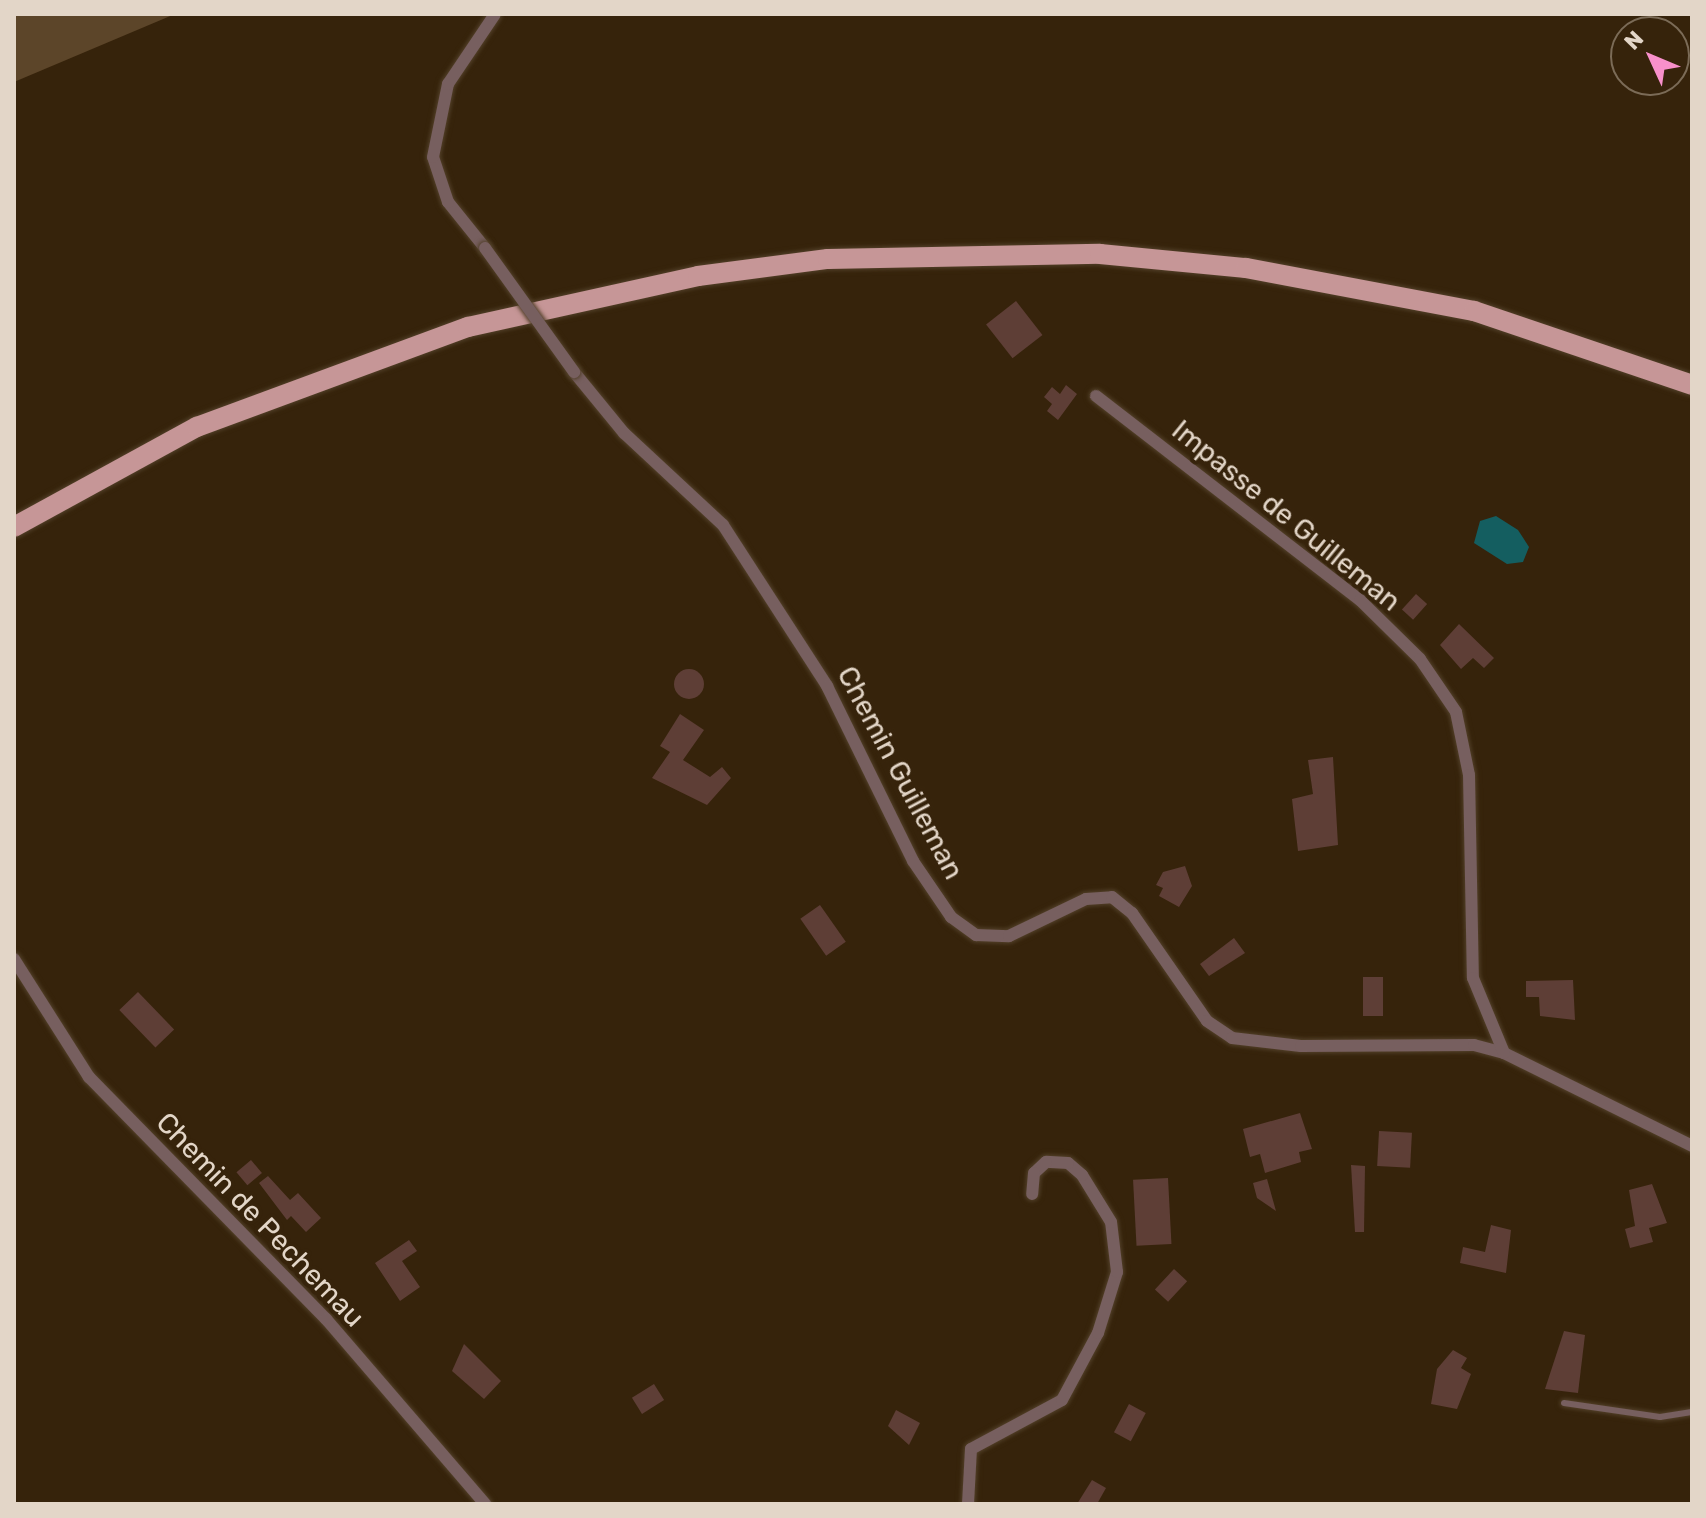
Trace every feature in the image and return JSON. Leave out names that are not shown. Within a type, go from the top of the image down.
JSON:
[{"type":"main road","points":[[14,527],[197,427],[412,346],[579,300],[828,259],[1100,254],[1246,268],[1474,311],[1692,385]]},
{"type":"street","name":"Chemin Guilleman","points":[[495,14],[448,84],[433,157],[448,202],[574,372],[624,433],[723,525],[827,686],[913,861],[951,917],[976,935],[1009,936],[1086,899],[1112,897],[1132,913],[1207,1021],[1232,1038],[1301,1046],[1474,1045],[1504,1053],[1692,1146]]},
{"type":"street","name":"Impasse de Guilleman","points":[[1096,396],[1360,600],[1420,659],[1456,712],[1469,775],[1473,978],[1504,1053]]},
{"type":"street","name":"Chemin de Pechemau","points":[[14,959],[89,1077],[326,1319],[485,1504]]},
{"type":"street","points":[[968,1504],[971,1449],[1062,1400],[1098,1333],[1117,1272],[1111,1222],[1082,1175],[1068,1163],[1046,1162],[1034,1173],[1032,1194]]},
{"type":"lane","points":[[1564,1403],[1660,1417],[1692,1412]]},
{"type":"shaded area","points":[[14,14],[175,14],[14,82]]},
{"type":"water","points":[[1496,516],[1518,530],[1529,547],[1523,562],[1507,564],[1474,543],[1480,521]]},
{"type":"building","points":[[1016,301],[1042,335],[1013,358],[986,324]]},
{"type":"building","points":[[1066,385],[1077,394],[1058,420],[1047,411],[1052,404],[1044,397],[1052,387],[1060,394]]},
{"type":"building","points":[[1416,594],[1427,604],[1413,620],[1402,610]]},
{"type":"building","points":[[1459,624],[1494,658],[1484,668],[1473,658],[1461,669],[1440,645]]},
{"type":"building","points":[[689,669],[700,673],[704,684],[700,695],[689,699],[678,695],[674,684],[678,673]]},
{"type":"building","points":[[680,714],[704,730],[683,760],[710,777],[722,767],[731,778],[707,805],[652,778],[670,752],[660,746]]},
{"type":"building","points":[[1333,757],[1338,845],[1298,851],[1292,799],[1313,794],[1308,760]]},
{"type":"building","points":[[1185,866],[1192,886],[1179,907],[1159,896],[1163,888],[1156,885],[1163,872]]},
{"type":"building","points":[[820,905],[846,942],[826,956],[800,919]]},
{"type":"building","points":[[1234,938],[1245,953],[1209,976],[1200,964]]},
{"type":"building","points":[[1363,977],[1383,977],[1383,1016],[1363,1016]]},
{"type":"building","points":[[1573,980],[1575,1020],[1540,1016],[1539,997],[1526,997],[1526,981]]},
{"type":"building","points":[[138,992],[174,1029],[155,1047],[119,1010]]},
{"type":"building","points":[[1300,1113],[1312,1149],[1299,1152],[1301,1162],[1265,1173],[1260,1154],[1250,1157],[1243,1129]]},
{"type":"building","points":[[1379,1131],[1412,1133],[1410,1168],[1377,1166]]},
{"type":"building","points":[[251,1160],[262,1173],[247,1185],[236,1172]]},
{"type":"building","points":[[1351,1165],[1365,1166],[1364,1232],[1355,1232]]},
{"type":"building","points":[[268,1176],[290,1200],[298,1193],[321,1218],[306,1232],[291,1216],[287,1220],[259,1183]]},
{"type":"building","points":[[1168,1178],[1171,1244],[1137,1246],[1133,1180]]},
{"type":"building","points":[[1267,1179],[1276,1211],[1257,1198],[1253,1183]]},
{"type":"building","points":[[1652,1184],[1667,1223],[1649,1228],[1653,1242],[1630,1248],[1625,1229],[1635,1226],[1629,1190]]},
{"type":"building","points":[[1491,1225],[1511,1230],[1506,1273],[1460,1263],[1463,1247],[1485,1252]]},
{"type":"building","points":[[409,1240],[417,1251],[402,1261],[420,1287],[400,1301],[375,1263]]},
{"type":"building","points":[[1174,1269],[1187,1281],[1168,1302],[1155,1289]]},
{"type":"building","points":[[1564,1331],[1585,1335],[1578,1393],[1545,1389]]},
{"type":"building","points":[[464,1344],[501,1381],[484,1399],[452,1371]]},
{"type":"building","points":[[1453,1350],[1467,1358],[1461,1368],[1471,1374],[1457,1409],[1431,1404],[1437,1369]]},
{"type":"building","points":[[654,1384],[664,1400],[642,1414],[632,1398]]},
{"type":"building","points":[[1129,1404],[1146,1413],[1131,1441],[1114,1432]]},
{"type":"building","points":[[896,1410],[920,1423],[909,1445],[888,1426]]},
{"type":"building","points":[[1092,1480],[1106,1488],[1097,1504],[1077,1504]]}]
